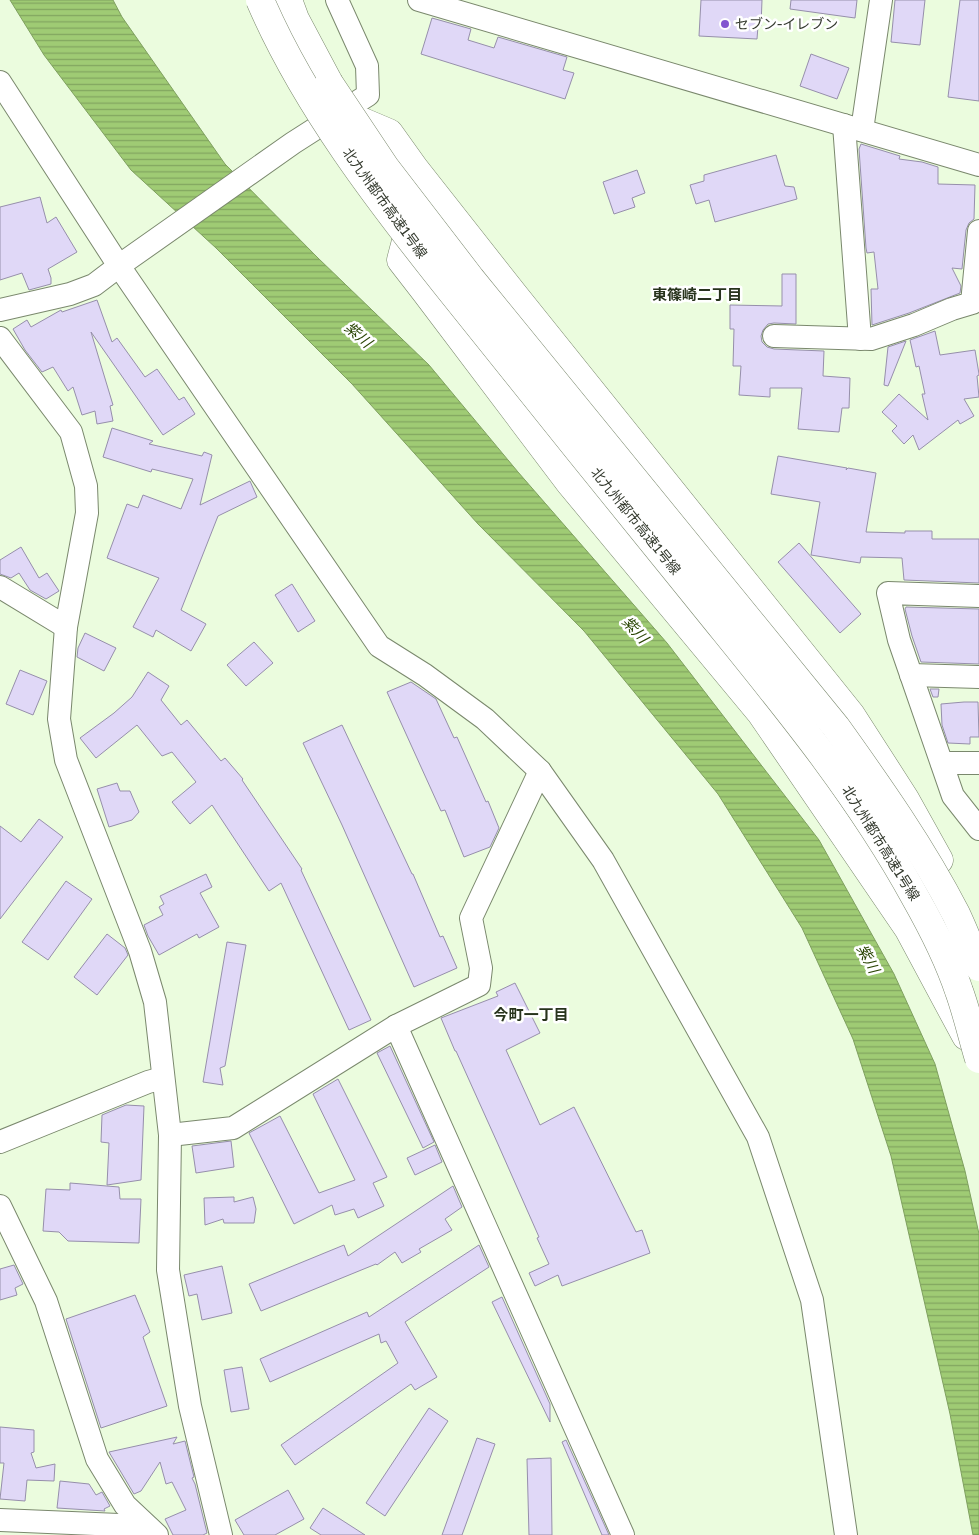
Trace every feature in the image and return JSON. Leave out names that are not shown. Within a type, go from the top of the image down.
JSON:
[{"type":"highway","name":"北九州都市高速1号線","points":[[260,0],[272,28],[310,95],[380,198],[437,273],[728,635],[856,799],[896,862],[931,925],[959,990],[979,1059]]},
{"type":"highway","name":"北九州都市高速1号線","points":[[288,0],[295,19],[329,83],[384,167],[470,278],[836,727],[880,787],[920,849],[956,915],[979,967]]},
{"type":"highway","points":[[295,0],[301,20],[329,83]]},
{"type":"highway","points":[[363,122],[389,133],[455,220],[851,714],[890,774],[931,844],[963,908],[979,947]]},
{"type":"highway","points":[[406,242],[401,260],[564,475],[761,713],[908,928],[979,1059]]},
{"type":"street","points":[[0,310],[70,294],[94,285],[293,143],[368,95],[366,66],[337,0]]},
{"type":"street","points":[[419,0],[979,165]]},
{"type":"street","points":[[860,339],[853,128],[881,0]]},
{"type":"street","points":[[0,82],[379,646],[425,675],[485,719],[540,771],[603,860],[758,1137],[812,1300],[846,1535]]},
{"type":"street","points":[[774,336],[871,339],[972,303],[979,231]]},
{"type":"street","points":[[0,338],[71,432],[86,486],[87,513],[66,627],[59,718],[66,760],[140,951],[155,1002],[170,1135],[168,1270],[190,1406],[221,1535]]},
{"type":"street","points":[[0,587],[66,627]]},
{"type":"street","points":[[979,596],[888,593],[899,640],[953,796],[979,829]]},
{"type":"street","points":[[911,675],[979,676]]},
{"type":"street","points":[[942,763],[979,763]]},
{"type":"street","points":[[170,1135],[233,1128],[396,1026],[479,985],[481,968],[471,918],[540,771]]},
{"type":"street","points":[[396,1026],[623,1535]]},
{"type":"street","points":[[0,1142],[148,1082],[164,1078]]},
{"type":"street","points":[[0,1206],[46,1301],[97,1459],[126,1505],[157,1535]]},
{"type":"street","points":[[0,1520],[119,1525],[140,1535]]},
{"type":"water","name":"紫川","points":[[10,0],[113,0],[122,17],[225,164],[318,258],[429,365],[518,472],[667,643],[819,840],[894,974],[935,1064],[965,1171],[979,1234],[979,1535],[973,1535],[950,1414],[891,1156],[853,1039],[802,928],[718,794],[584,631],[478,524],[352,384],[216,248],[131,170],[44,55]]},
{"type":"building","points":[[701,0],[762,0],[761,26],[758,26],[757,39],[699,36]]},
{"type":"building","points":[[791,0],[857,0],[855,18],[790,9]]},
{"type":"building","points":[[895,0],[925,0],[920,45],[891,42]]},
{"type":"building","points":[[960,0],[979,0],[979,101],[948,97]]},
{"type":"building","points":[[432,18],[471,29],[468,40],[494,48],[498,37],[567,57],[563,70],[574,73],[565,99],[421,54]]},
{"type":"building","points":[[811,54],[849,68],[837,99],[800,86]]},
{"type":"building","points":[[861,144],[900,156],[899,159],[922,162],[938,167],[938,184],[975,185],[974,219],[969,223],[966,230],[962,269],[952,268],[961,286],[960,293],[872,325],[871,289],[878,289],[874,252],[867,253],[866,248],[859,149]]},
{"type":"building","points":[[776,155],[785,186],[794,187],[797,199],[715,222],[709,200],[696,204],[690,185],[704,181],[704,175]]},
{"type":"building","points":[[637,170],[645,193],[632,198],[635,207],[614,214],[603,182]]},
{"type":"building","points":[[40,197],[47,223],[56,217],[77,252],[48,269],[51,284],[29,290],[22,273],[0,280],[0,207]]},
{"type":"building","points":[[782,274],[796,274],[796,324],[768,324],[761,336],[762,342],[767,347],[774,349],[824,351],[823,376],[850,378],[849,408],[842,408],[839,432],[798,429],[802,388],[770,388],[770,397],[739,395],[741,366],[733,366],[734,329],[730,329],[730,305],[782,306]]},
{"type":"building","points":[[97,300],[112,342],[117,338],[145,377],[157,369],[179,400],[184,397],[195,414],[163,435],[91,332],[113,405],[110,406],[113,421],[97,424],[95,411],[82,415],[73,387],[68,391],[53,367],[42,372],[25,350],[13,329],[27,320],[31,327],[61,310],[62,312]]},
{"type":"building","points":[[935,331],[940,355],[975,350],[979,374],[977,376],[979,397],[964,399],[974,416],[960,424],[958,420],[919,450],[913,435],[904,444],[892,431],[897,426],[882,412],[899,394],[928,420],[922,394],[925,394],[919,366],[916,367],[910,340]]},
{"type":"building","points":[[906,341],[888,386],[884,385],[888,347]]},
{"type":"building","points":[[112,428],[153,441],[149,444],[202,456],[204,452],[212,455],[200,505],[250,481],[257,497],[218,516],[181,610],[206,624],[191,651],[156,630],[153,637],[133,627],[159,578],[107,558],[127,504],[138,508],[143,495],[181,509],[193,479],[152,469],[151,472],[103,457]]},
{"type":"building","points":[[778,456],[847,468],[846,470],[848,468],[876,473],[866,532],[905,533],[905,531],[932,531],[932,539],[979,539],[979,583],[904,580],[902,558],[861,557],[860,563],[811,555],[820,502],[771,494]]},
{"type":"building","points":[[799,543],[861,614],[840,633],[778,562]]},
{"type":"building","points":[[21,547],[39,578],[47,573],[59,591],[46,599],[30,590],[19,573],[11,578],[0,574],[0,560]]},
{"type":"building","points":[[292,584],[315,621],[298,632],[275,595]]},
{"type":"building","points":[[906,607],[979,609],[979,664],[921,662],[912,636]]},
{"type":"building","points":[[85,633],[116,648],[104,671],[77,657],[78,648]]},
{"type":"building","points":[[254,642],[273,663],[246,686],[227,665]]},
{"type":"building","points":[[20,670],[47,681],[33,715],[6,704]]},
{"type":"building","points":[[148,672],[169,686],[161,700],[181,725],[187,720],[221,761],[225,758],[243,779],[302,869],[371,1020],[349,1030],[281,883],[269,891],[212,805],[190,824],[172,802],[196,782],[172,752],[162,756],[137,725],[96,758],[80,738],[132,697]]},
{"type":"building","points":[[411,682],[436,699],[454,738],[457,737],[486,802],[488,801],[499,828],[490,847],[464,857],[445,810],[441,811],[387,692]]},
{"type":"building","points":[[930,689],[939,689],[938,697],[933,697]]},
{"type":"building","points":[[978,702],[979,737],[970,737],[970,744],[948,743],[942,725],[941,704]]},
{"type":"building","points":[[342,725],[413,874],[440,937],[443,936],[457,968],[414,987],[342,825],[303,743]]},
{"type":"building","points":[[117,783],[120,791],[130,791],[139,812],[132,820],[109,827],[97,789]]},
{"type":"building","points":[[39,819],[63,837],[0,919],[0,826],[21,842]]},
{"type":"building","points":[[206,874],[212,887],[200,893],[219,927],[199,938],[197,934],[159,955],[144,925],[163,915],[159,907],[164,904],[160,896]]},
{"type":"building","points":[[66,881],[92,899],[48,960],[22,942]]},
{"type":"building","points":[[107,934],[125,948],[128,955],[97,995],[74,977]]},
{"type":"building","points":[[227,942],[246,945],[225,1066],[220,1068],[223,1085],[203,1082]]},
{"type":"building","points":[[515,983],[540,1033],[506,1050],[540,1125],[574,1107],[636,1232],[642,1230],[650,1253],[562,1286],[558,1275],[535,1286],[529,1273],[549,1264],[537,1238],[539,1237],[441,1018],[498,996],[496,992]]},
{"type":"building","points":[[390,1046],[434,1142],[423,1148],[377,1053]]},
{"type":"building","points":[[338,1079],[387,1177],[373,1183],[384,1206],[358,1218],[354,1209],[335,1215],[332,1205],[294,1224],[249,1133],[280,1116],[319,1193],[355,1180],[313,1094]]},
{"type":"building","points":[[126,1105],[144,1106],[141,1180],[107,1185],[109,1143],[101,1142],[102,1115]]},
{"type":"building","points":[[231,1141],[234,1167],[196,1173],[192,1146]]},
{"type":"building","points":[[435,1145],[442,1162],[415,1175],[407,1158]]},
{"type":"building","points":[[70,1183],[119,1187],[120,1199],[141,1199],[139,1243],[68,1241],[59,1232],[43,1231],[46,1189],[70,1190]]},
{"type":"building","points":[[453,1186],[462,1207],[445,1219],[452,1230],[419,1249],[421,1252],[402,1263],[395,1252],[377,1265],[261,1311],[249,1284],[344,1245],[348,1256]]},
{"type":"building","points":[[234,1197],[234,1202],[253,1197],[256,1209],[254,1223],[224,1223],[223,1219],[205,1225],[204,1198]]},
{"type":"building","points":[[479,1245],[489,1267],[405,1322],[437,1377],[415,1390],[411,1384],[295,1465],[281,1445],[398,1363],[386,1341],[381,1343],[379,1334],[270,1382],[260,1359],[367,1312],[369,1317]]},
{"type":"building","points":[[14,1265],[23,1284],[15,1288],[17,1295],[0,1300],[0,1269]]},
{"type":"building","points":[[222,1266],[232,1313],[202,1320],[197,1294],[189,1296],[184,1275]]},
{"type":"building","points":[[135,1295],[150,1332],[143,1337],[167,1406],[101,1428],[66,1319]]},
{"type":"building","points":[[502,1297],[550,1404],[550,1422],[492,1302]]},
{"type":"building","points":[[242,1367],[249,1409],[231,1412],[224,1370]]},
{"type":"building","points":[[429,1408],[448,1421],[385,1516],[366,1503]]},
{"type":"building","points":[[0,1427],[34,1430],[34,1452],[31,1453],[36,1468],[55,1464],[54,1481],[27,1480],[25,1501],[0,1499],[4,1463],[0,1463]]},
{"type":"building","points":[[177,1437],[173,1444],[185,1441],[194,1477],[192,1478],[207,1533],[203,1535],[173,1535],[165,1519],[186,1510],[172,1482],[166,1484],[160,1462],[141,1491],[134,1494],[109,1452]]},
{"type":"building","points":[[477,1438],[495,1444],[462,1535],[442,1535]]},
{"type":"building","points":[[566,1440],[609,1535],[602,1535],[562,1442]]},
{"type":"building","points":[[551,1458],[552,1535],[529,1535],[527,1459]]},
{"type":"building","points":[[60,1481],[89,1484],[96,1495],[102,1492],[110,1506],[104,1509],[105,1511],[57,1508]]},
{"type":"building","points":[[288,1490],[304,1519],[275,1535],[244,1535],[235,1520]]},
{"type":"building","points":[[323,1508],[365,1535],[321,1535],[310,1528]]},
{"type":"place","name":"セブン-イレブン","points":[[725,24]]},
{"type":"district","name":"東篠崎二丁目","points":[[697,295]]},
{"type":"district","name":"今町一丁目","points":[[531,1015]]}]
